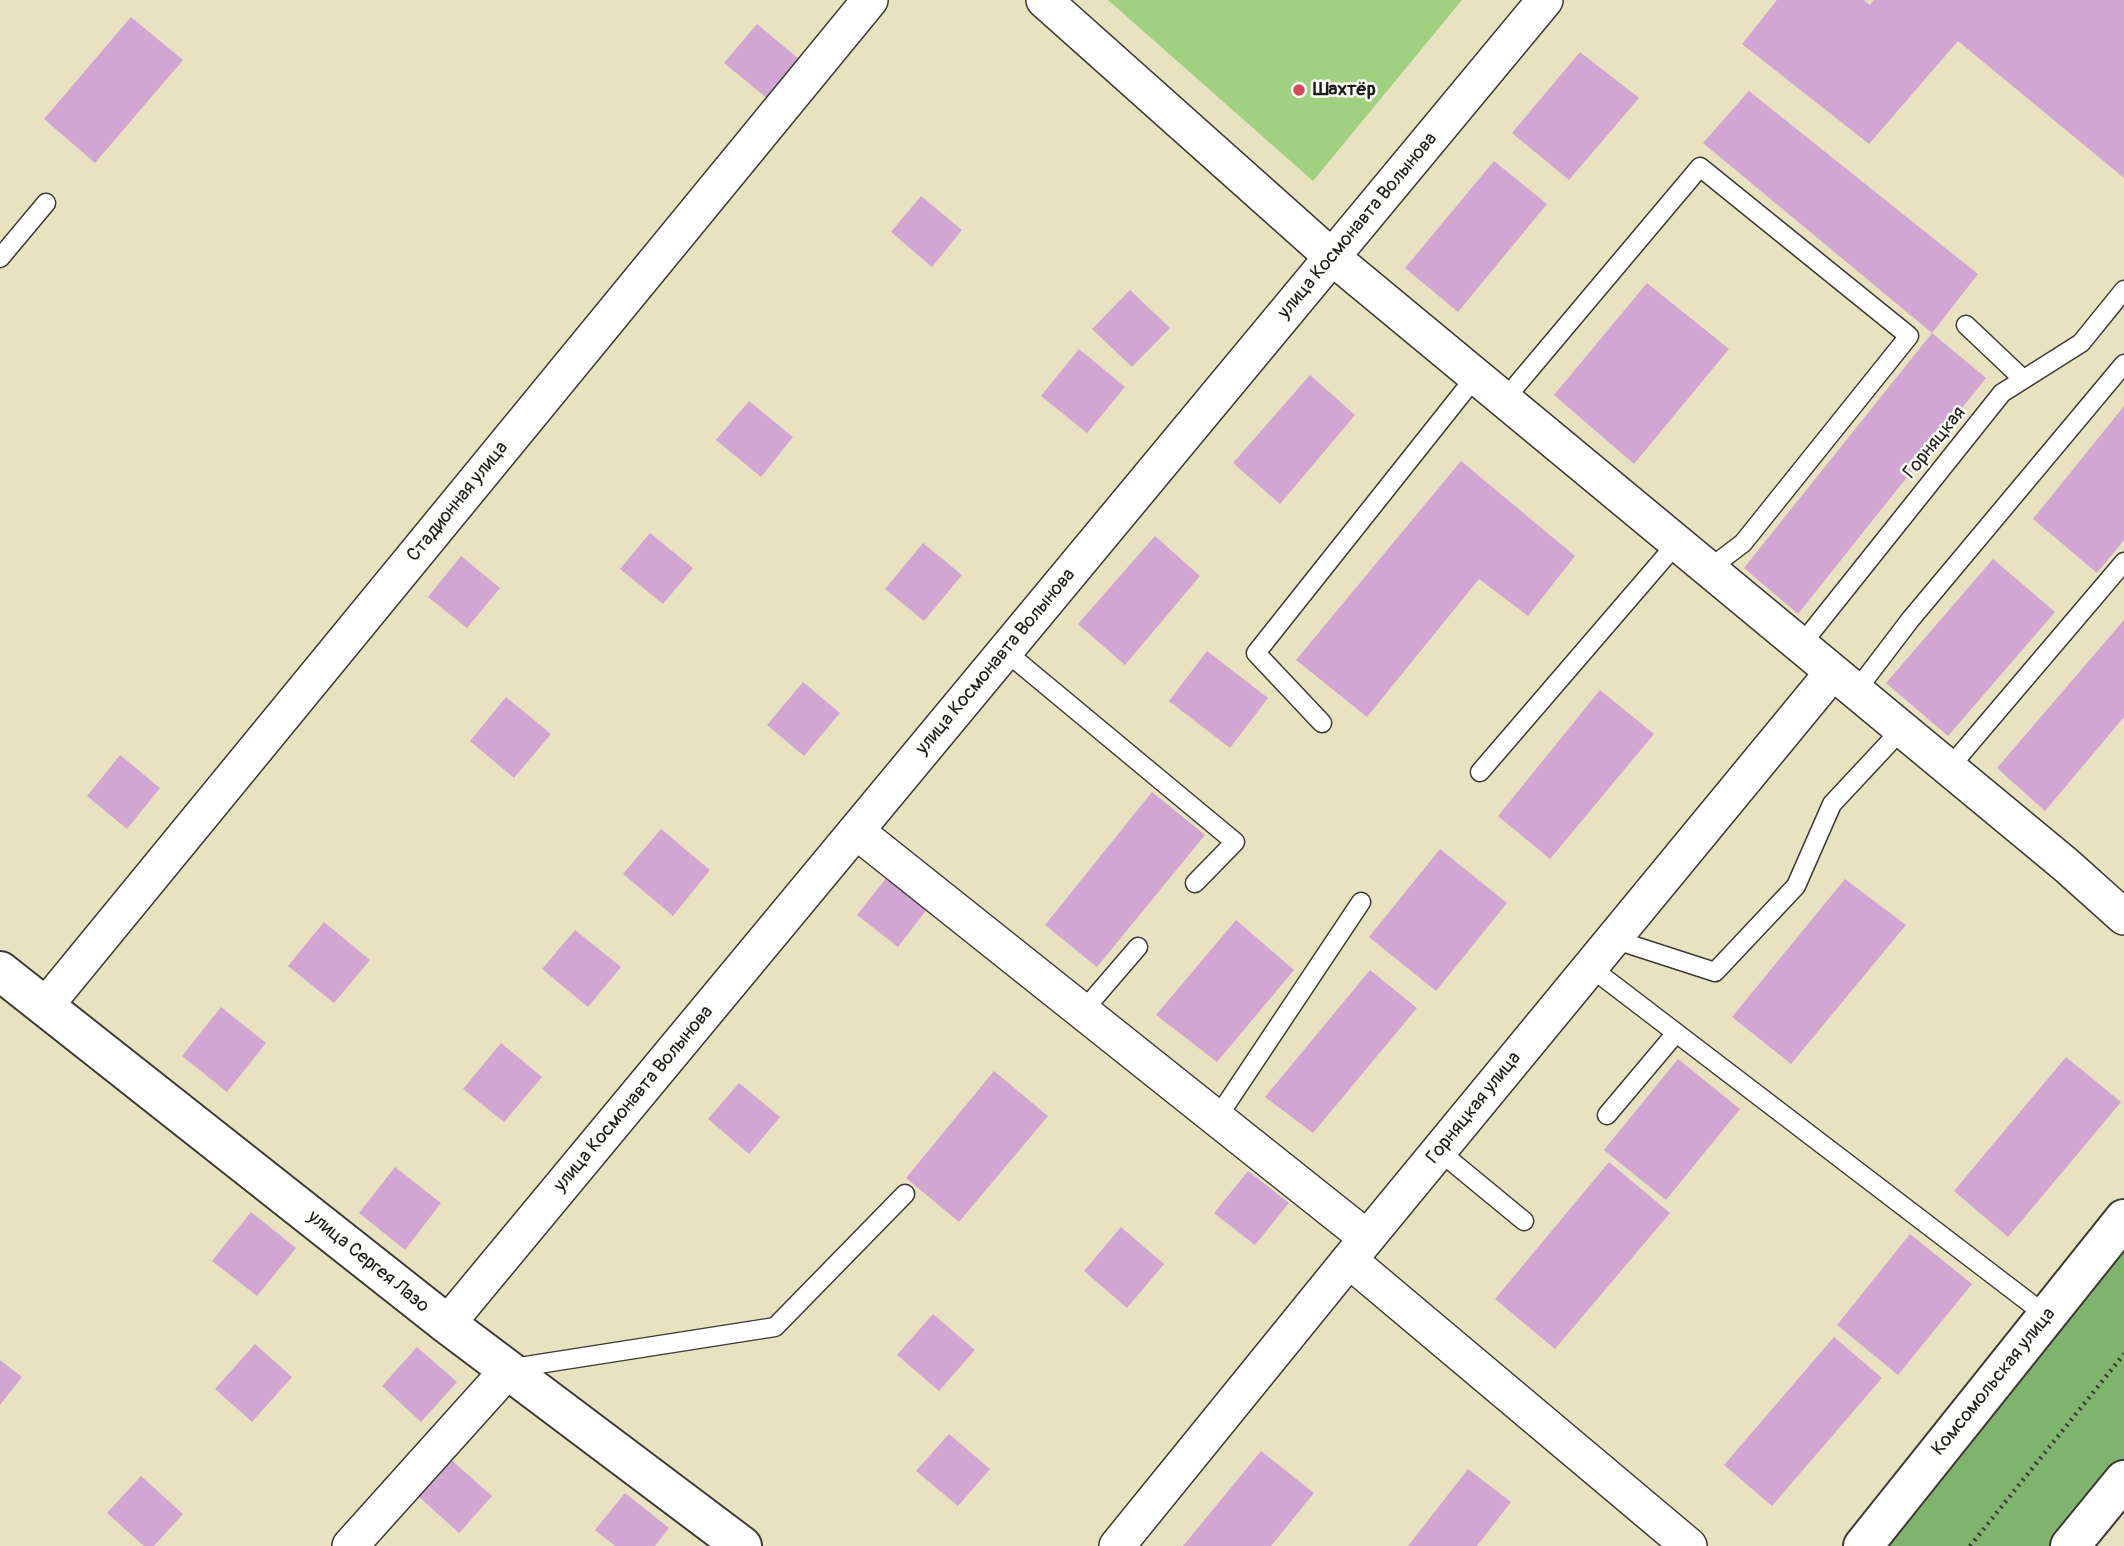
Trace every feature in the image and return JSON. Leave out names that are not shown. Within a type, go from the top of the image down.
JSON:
[{"type":"street","name":"Стадионная улица","points":[[46,1005],[870,0]]},
{"type":"street","points":[[1044,0],[1332,257],[2066,865],[2124,918]]},
{"type":"street","name":"улица Космонавта Волынова","points":[[447,1324],[1545,0]]},
{"type":"street","name":"Горняцкая улица","points":[[1117,1546],[1590,967],[1845,682]]},
{"type":"street","points":[[856,831],[1217,1118],[1358,1249],[1689,1546]]},
{"type":"street","name":"улица Сергея Лазо","points":[[0,971],[447,1324],[742,1546]]},
{"type":"street","name":"Комсомольская улица","points":[[1863,1546],[2124,1219]]},
{"type":"street","points":[[350,1546],[509,1369]]},
{"type":"street","points":[[2084,1536],[2124,1480]]},
{"type":"lane","points":[[1504,400],[1700,167],[1909,336],[1744,543],[1709,569]]},
{"type":"lane","points":[[0,258],[46,203]]},
{"type":"lane","name":"Горняцкая","points":[[1801,645],[2002,393],[2081,343],[2124,290]]},
{"type":"lane","points":[[1966,325],[2023,379]]},
{"type":"lane","points":[[1845,682],[1910,620],[2124,364]]},
{"type":"lane","points":[[1322,723],[1256,653],[1476,376]]},
{"type":"lane","points":[[1480,772],[1677,543]]},
{"type":"lane","points":[[1949,768],[2124,562]]},
{"type":"lane","points":[[1005,651],[1235,842],[1195,883]]},
{"type":"lane","points":[[1614,939],[1715,972],[1796,886],[1832,804],[1902,729]]},
{"type":"lane","points":[[1217,1118],[1361,902]]},
{"type":"lane","points":[[1083,1012],[1138,947]]},
{"type":"lane","points":[[1590,967],[2047,1316]]},
{"type":"lane","points":[[1606,1115],[1676,1033]]},
{"type":"lane","points":[[1439,1151],[1524,1221]]},
{"type":"lane","points":[[509,1369],[775,1327],[905,1194]]},
{"type":"path","points":[[1970,1546],[2124,1354]]},
{"type":"green space","name":"Шахтёр","points":[[1108,0],[1462,0],[1313,181]]},
{"type":"green space","points":[[2124,1252],[2124,1459],[2056,1546],[1880,1546]]},
{"type":"building","points":[[1777,0],[1864,0],[1870,5],[1874,0],[2124,0],[2124,178],[1958,41],[1869,144],[1742,44]]},
{"type":"building","points":[[131,17],[183,60],[95,163],[44,119]]},
{"type":"building","points":[[757,24],[799,59],[768,99],[724,63]]},
{"type":"building","points":[[1580,52],[1639,98],[1569,180],[1512,133]]},
{"type":"building","points":[[1749,91],[1978,274],[1932,333],[1703,143]]},
{"type":"building","points":[[1494,161],[1547,204],[1458,312],[1405,268]]},
{"type":"building","points":[[921,196],[962,230],[932,267],[891,232]]},
{"type":"building","points":[[1647,283],[1729,349],[1634,464],[1554,395]]},
{"type":"building","points":[[1130,290],[1170,328],[1132,367],[1092,329]]},
{"type":"building","points":[[1932,333],[1986,378],[1798,614],[1744,568]]},
{"type":"building","points":[[1079,349],[1125,387],[1087,433],[1041,396]]},
{"type":"building","points":[[1310,375],[1355,415],[1280,504],[1233,463]]},
{"type":"building","points":[[749,401],[793,437],[761,477],[716,440]]},
{"type":"building","points":[[2124,406],[2124,540],[2097,573],[2033,519]]},
{"type":"building","points":[[1461,461],[1575,556],[1528,616],[1479,579],[1367,717],[1296,660]]},
{"type":"building","points":[[650,533],[693,568],[663,604],[620,569]]},
{"type":"building","points":[[1155,536],[1200,576],[1125,665],[1078,624]]},
{"type":"building","points":[[923,543],[962,575],[924,621],[885,589]]},
{"type":"building","points":[[461,556],[500,588],[467,628],[428,597]]},
{"type":"building","points":[[1993,559],[2055,612],[1948,736],[1886,683]]},
{"type":"building","points":[[2124,620],[2124,717],[2045,811],[1997,768]]},
{"type":"building","points":[[1207,651],[1268,698],[1230,748],[1169,701]]},
{"type":"building","points":[[803,682],[840,713],[804,756],[767,725]]},
{"type":"building","points":[[1600,690],[1654,734],[1550,859],[1498,816]]},
{"type":"building","points":[[506,697],[551,734],[514,778],[470,741]]},
{"type":"building","points":[[120,755],[160,788],[127,829],[87,796]]},
{"type":"building","points":[[1152,792],[1205,835],[1097,967],[1045,925]]},
{"type":"building","points":[[661,829],[710,870],[673,916],[623,874]]},
{"type":"building","points":[[1440,849],[1507,903],[1436,991],[1369,937]]},
{"type":"building","points":[[895,867],[935,899],[898,947],[857,915]]},
{"type":"building","points":[[1845,879],[1906,925],[1791,1064],[1732,1017]]},
{"type":"building","points":[[1236,920],[1294,970],[1217,1062],[1156,1015]]},
{"type":"building","points":[[324,922],[370,960],[334,1003],[288,966]]},
{"type":"building","points":[[575,930],[621,967],[588,1007],[542,969]]},
{"type":"building","points":[[1370,970],[1417,1008],[1313,1133],[1265,1097]]},
{"type":"building","points":[[221,1007],[266,1043],[227,1092],[182,1056]]},
{"type":"building","points":[[501,1043],[542,1077],[504,1122],[463,1089]]},
{"type":"building","points":[[2066,1057],[2121,1102],[2008,1237],[1954,1191]]},
{"type":"building","points":[[1678,1059],[1740,1109],[1666,1200],[1604,1150]]},
{"type":"building","points":[[994,1071],[1048,1116],[959,1222],[906,1178]]},
{"type":"building","points":[[739,1083],[780,1117],[749,1154],[708,1119]]},
{"type":"building","points":[[1609,1162],[1670,1213],[1555,1349],[1495,1299]]},
{"type":"building","points":[[395,1167],[441,1203],[405,1250],[359,1213]]},
{"type":"building","points":[[1248,1171],[1289,1203],[1255,1245],[1214,1213]]},
{"type":"building","points":[[251,1212],[296,1248],[257,1296],[212,1261]]},
{"type":"building","points":[[1121,1227],[1164,1264],[1127,1308],[1084,1271]]},
{"type":"building","points":[[1910,1234],[1972,1284],[1898,1375],[1837,1325]]},
{"type":"building","points":[[933,1314],[975,1350],[939,1391],[897,1355]]},
{"type":"building","points":[[1834,1337],[1882,1378],[1772,1506],[1724,1465]]},
{"type":"building","points":[[255,1344],[292,1377],[252,1422],[215,1389]]},
{"type":"building","points":[[417,1347],[457,1382],[421,1422],[382,1386]]},
{"type":"building","points":[[0,1360],[22,1377],[0,1405]]},
{"type":"building","points":[[949,1434],[990,1469],[958,1506],[916,1471]]},
{"type":"building","points":[[1261,1451],[1314,1493],[1271,1546],[1183,1546]]},
{"type":"building","points":[[450,1459],[492,1496],[459,1533],[417,1495]]},
{"type":"building","points":[[1468,1469],[1511,1502],[1477,1546],[1408,1546]]},
{"type":"building","points":[[141,1476],[183,1514],[154,1546],[144,1546],[107,1513]]},
{"type":"building","points":[[625,1493],[669,1528],[655,1546],[615,1546],[595,1530]]},
{"type":"place","name":"Шахтёр","points":[[1299,90]]}]
